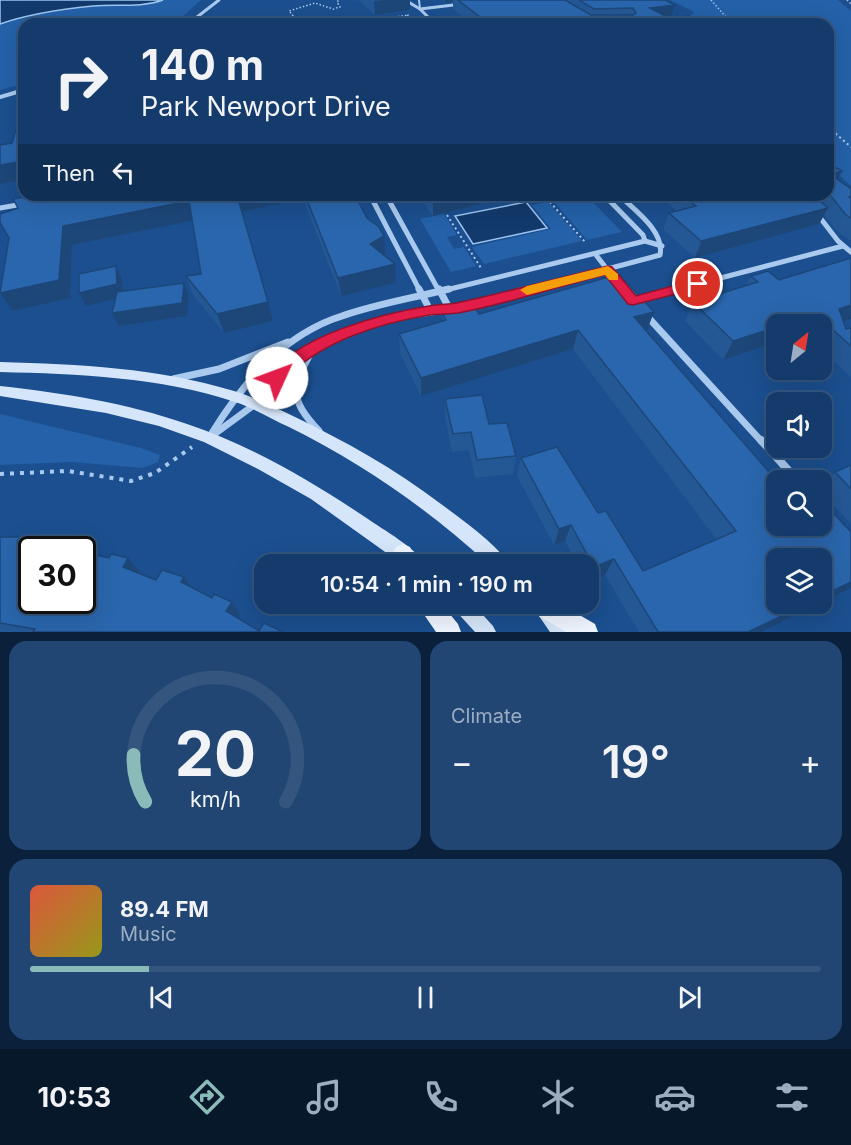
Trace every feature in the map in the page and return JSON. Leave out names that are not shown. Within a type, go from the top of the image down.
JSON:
[{"type":"main road","points":[[436,614],[450,632]]},
{"type":"main road","points":[[557,614],[587,632]]},
{"type":"street","points":[[196,18],[219,0]]},
{"type":"street","points":[[405,0],[429,18]]},
{"type":"street","points":[[420,9],[465,4]]},
{"type":"street","points":[[0,97],[18,92]]},
{"type":"street","points":[[373,201],[430,310]]},
{"type":"street","points":[[389,201],[449,309]]},
{"type":"street","points":[[610,201],[642,234],[645,241]]},
{"type":"street","points":[[209,438],[254,405],[289,365],[312,350],[360,327],[430,310],[449,309],[653,259],[660,255],[663,246],[656,231],[625,201]]},
{"type":"street","points":[[0,208],[32,202]]},
{"type":"street","points":[[811,209],[851,252]]},
{"type":"street","points":[[166,380],[219,369],[292,341],[340,316],[596,255],[645,241],[663,246]]},
{"type":"street","points":[[633,301],[843,246]]},
{"type":"street","points":[[596,255],[620,286]]},
{"type":"street","points":[[627,293],[788,470]]},
{"type":"street","points":[[209,438],[236,396],[270,359],[292,341]]},
{"type":"street","points":[[312,350],[298,375],[297,395],[308,419],[323,436]]},
{"type":"street","points":[[0,366],[135,374],[236,396],[323,436],[394,479],[470,535],[490,554]]},
{"type":"street","points":[[0,391],[47,397],[125,413],[167,423],[209,438],[313,493],[399,554]]},
{"type":"street","points":[[470,614],[487,632]]},
{"type":"street","points":[[548,614],[562,632]]},
{"type":"lane","points":[[418,0],[420,9]]},
{"type":"path","points":[[295,18],[289,11],[316,2],[335,9],[340,7],[337,2],[339,0]]},
{"type":"path","points":[[711,0],[726,18]]},
{"type":"path","points":[[847,0],[851,4]]},
{"type":"path","points":[[403,18],[407,15]]},
{"type":"path","points":[[390,18],[407,15]]},
{"type":"path","points":[[407,15],[410,18]]},
{"type":"path","points":[[834,132],[851,147]]},
{"type":"path","points":[[550,202],[586,243]]},
{"type":"path","points":[[447,215],[481,268]]},
{"type":"path","points":[[0,474],[68,471],[131,481],[155,474],[180,454],[209,438]]},
{"type":"shaded area","points":[[0,0],[163,0],[146,4],[58,10],[0,24]]},
{"type":"shaded area","points":[[201,0],[180,18],[19,18],[58,10]]},
{"type":"shaded area","points":[[670,0],[838,0],[851,11],[851,186],[834,170],[834,18],[688,18],[694,12]]},
{"type":"shaded area","points":[[18,18],[18,86],[0,90],[0,24]]},
{"type":"shaded area","points":[[553,201],[592,201],[622,232],[587,240]]},
{"type":"shaded area","points":[[526,202],[547,228],[473,244],[455,216]]},
{"type":"shaded area","points":[[548,202],[582,241],[484,264],[472,247],[551,229],[532,205]]},
{"type":"shaded area","points":[[444,214],[457,235],[447,237],[454,249],[464,247],[476,266],[451,272],[420,219]]},
{"type":"shaded area","points":[[0,414],[141,448],[160,455],[158,462],[143,468],[72,462],[0,465]]},
{"type":"building","points":[[458,0],[565,0],[591,15],[633,15],[636,13],[633,8],[594,9],[579,0],[665,0],[675,5],[650,8],[669,18],[481,18]]},
{"type":"building","points":[[18,122],[18,162],[0,165],[0,145],[12,143]]},
{"type":"building","points":[[834,166],[842,171],[834,173]]},
{"type":"building","points":[[834,177],[851,189],[849,197],[851,198],[851,218],[834,200]]},
{"type":"building","points":[[18,198],[18,201],[189,201],[63,226],[59,280],[0,293],[9,238],[0,222],[0,214],[18,208],[13,199]]},
{"type":"building","points":[[189,201],[239,201],[268,302],[217,314],[186,276],[201,274]]},
{"type":"building","points":[[307,201],[358,201],[367,218],[379,227],[384,236],[370,244],[395,264],[338,278]]},
{"type":"building","points":[[690,201],[820,201],[828,208],[701,241],[669,213],[696,206]]},
{"type":"building","points":[[851,258],[851,305],[839,309],[846,329],[851,328],[851,346],[832,329],[832,314],[766,314],[766,330],[733,341],[693,302],[758,282],[751,276],[768,271],[779,280]]},
{"type":"building","points":[[116,266],[117,284],[79,293],[79,274]]},
{"type":"building","points":[[619,274],[654,312],[634,317],[767,470],[766,536],[832,536],[832,512],[851,532],[851,582],[832,591],[832,548],[766,548],[766,614],[785,614],[748,632],[658,632],[614,559],[599,565],[599,554],[587,554],[571,525],[559,529],[521,458],[557,447],[598,513],[606,511],[643,571],[736,531],[578,330],[421,378],[399,334],[446,320],[443,314],[474,306],[479,314]]},
{"type":"building","points":[[184,283],[182,303],[112,313],[117,292]]},
{"type":"building","points":[[482,395],[489,424],[507,423],[516,456],[477,460],[471,432],[453,434],[445,399]]},
{"type":"building","points":[[851,465],[851,489],[835,472]]},
{"type":"building","points":[[0,537],[18,537],[18,614],[96,614],[96,555],[109,558],[111,554],[128,558],[123,567],[156,580],[162,570],[184,577],[181,582],[212,598],[214,594],[232,602],[226,611],[259,631],[264,623],[283,632],[33,632],[35,629],[0,623]]},
{"type":"slow traffic","points":[[527,290],[608,270],[613,277]]},
{"type":"route","points":[[277,378],[289,365],[312,350],[360,327],[430,310],[458,308],[608,270],[633,301],[698,284]]}]
